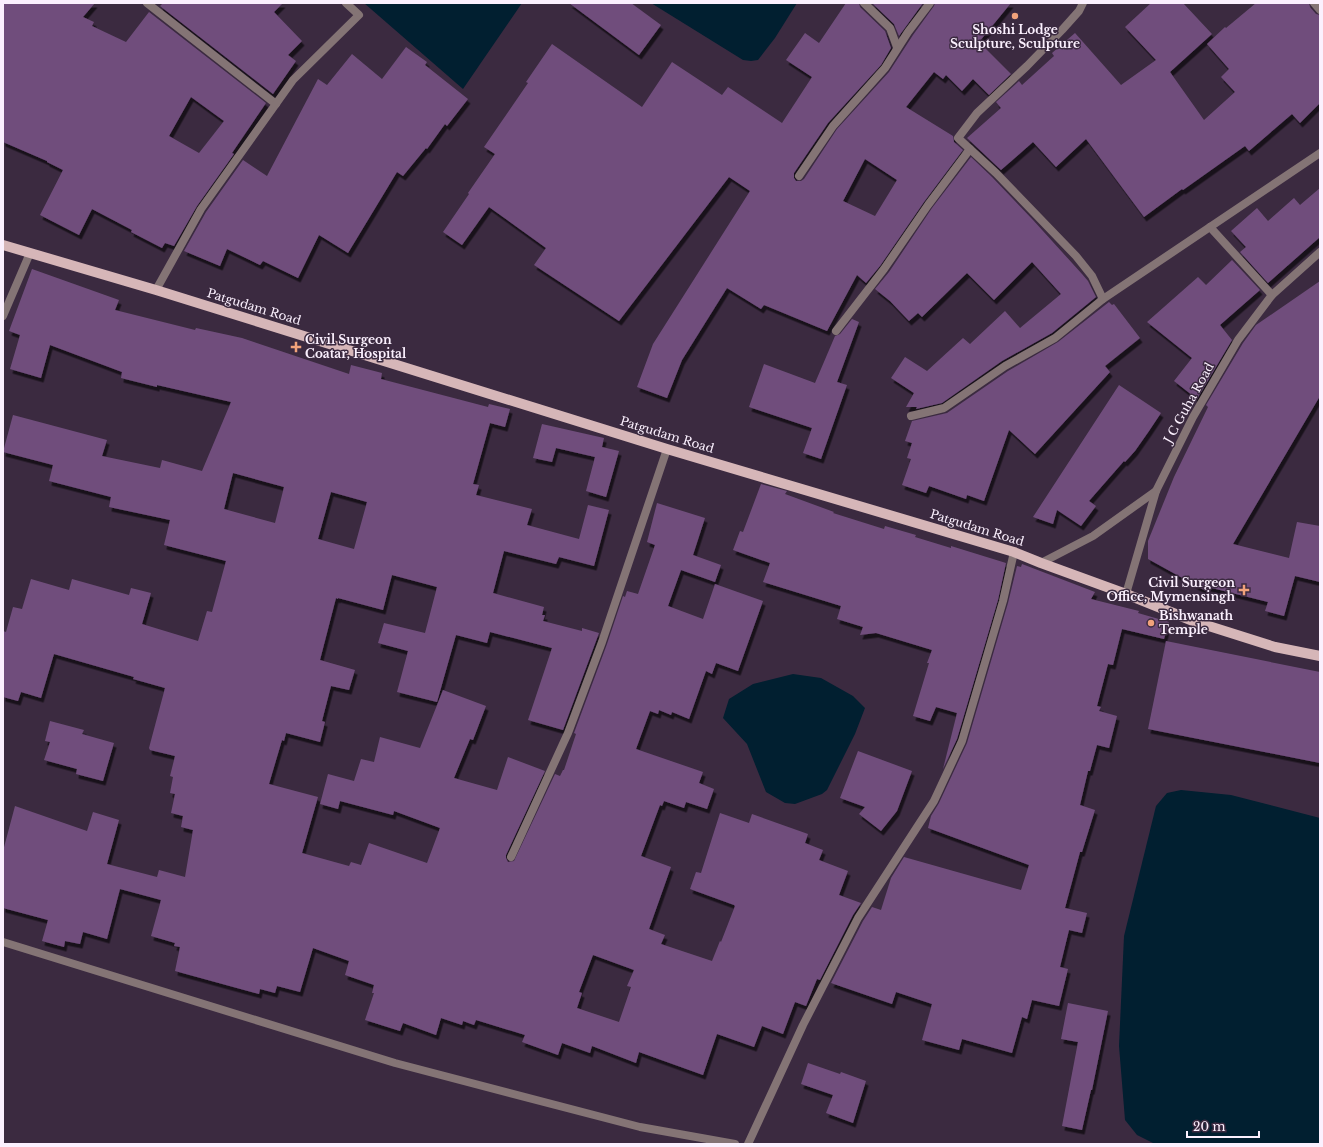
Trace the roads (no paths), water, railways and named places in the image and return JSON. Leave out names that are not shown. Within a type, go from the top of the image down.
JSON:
[{"type":"main road","name":"Patgudam Road","points":[[3,245],[156,290],[667,449],[1014,552],[1193,621],[1275,647],[1320,656]]},
{"type":"street","points":[[148,3],[276,104]]},
{"type":"street","points":[[156,290],[201,209],[293,80],[359,15],[346,3]]},
{"type":"street","points":[[864,3],[890,28],[897,48]]},
{"type":"street","points":[[799,176],[832,126],[884,68],[930,3]]},
{"type":"street","points":[[1083,3],[1079,11],[1027,66],[976,113],[958,138],[1039,217],[1076,256],[1092,276],[1103,298]]},
{"type":"street","points":[[1314,3],[1320,10]]},
{"type":"street","points":[[836,332],[884,269],[928,205],[970,149]]},
{"type":"street","points":[[911,416],[944,408],[1005,366],[1056,338],[1103,298],[1320,153]]},
{"type":"street","points":[[1210,227],[1272,295]]},
{"type":"street","name":"J C Guha Road","points":[[1126,594],[1156,492],[1193,417],[1234,347],[1272,295],[1320,252]]},
{"type":"street","points":[[3,316],[30,253]]},
{"type":"street","points":[[511,857],[568,733],[602,642],[667,449]]},
{"type":"street","points":[[1041,563],[1093,536],[1156,492]]},
{"type":"street","points":[[748,1144],[803,1025],[858,918],[934,801],[962,741],[1004,601],[1014,552]]},
{"type":"street","points":[[3,942],[395,1063],[640,1126],[735,1144]]},
{"type":"water","points":[[364,3],[522,3],[463,89]]},
{"type":"water","points":[[651,3],[797,3],[775,38],[758,60],[751,61],[743,60]]},
{"type":"water","points":[[793,674],[821,678],[853,696],[865,708],[855,734],[827,790],[822,794],[795,804],[785,803],[766,792],[747,744],[723,718],[729,699],[753,684]]},
{"type":"water","points":[[1181,790],[1231,795],[1320,818],[1320,1144],[1155,1144],[1137,1135],[1125,1120],[1119,1046],[1124,936],[1156,806],[1167,793]]},
{"type":"place","name":"Shoshi Lodge Sculpture, Sculpture","points":[[1015,16]]},
{"type":"place","name":"Civil Surgeon Coatar, Hospital","points":[[296,347]]},
{"type":"place","name":"Civil Surgeon Office, Mymensingh","points":[[1244,590]]},
{"type":"place","name":"Bishwanath Temple","points":[[1151,623]]}]
